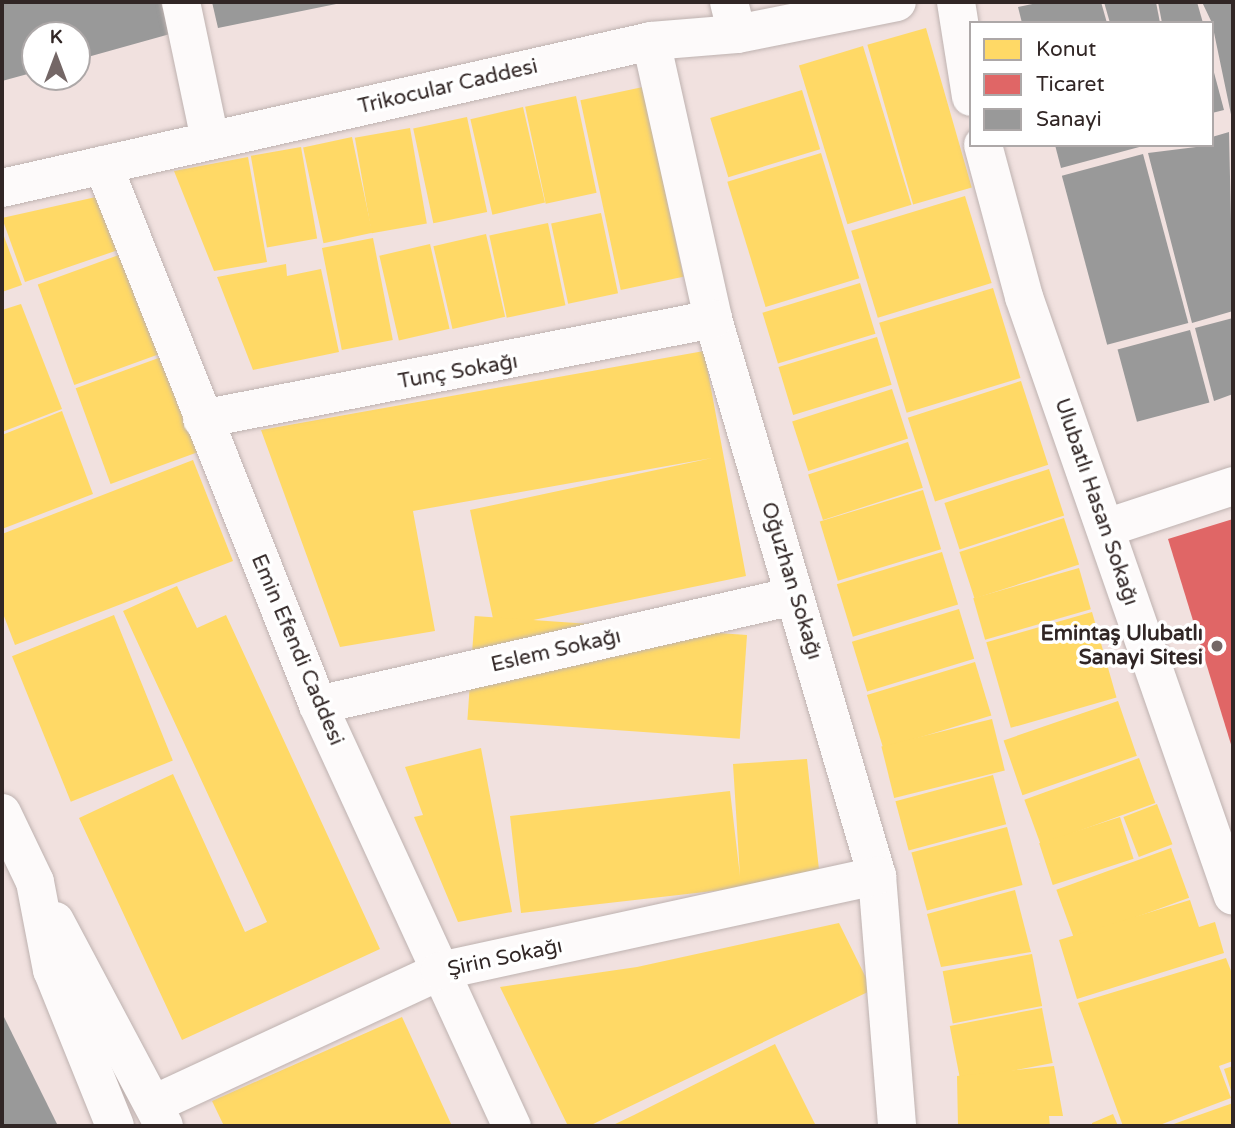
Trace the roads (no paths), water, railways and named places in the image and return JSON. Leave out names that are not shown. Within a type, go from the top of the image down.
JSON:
[{"type":"street","points":[[181,2],[210,140]]},
{"type":"street","name":"Trikocular Caddesi","points":[[2,188],[651,41],[733,18],[897,2]]},
{"type":"street","points":[[957,2],[969,83]]},
{"type":"street","name":"Oğuzhan Sokağı","points":[[651,41],[713,318],[877,876],[897,1126]]},
{"type":"street","name":"Ulubatlı Hasan Sokağı","points":[[984,147],[1024,297],[1233,896]]},
{"type":"street","name":"Emin Efendi Caddesi","points":[[103,165],[318,705],[512,1126]]},
{"type":"street","name":"Tunç Sokağı","points":[[202,419],[713,318]]},
{"type":"street","points":[[1106,528],[1233,486]]},
{"type":"street","name":"Eslem Sokağı","points":[[318,705],[794,596]]},
{"type":"street","points":[[2,813],[34,882],[159,1115]]},
{"type":"street","name":"Şirin Sokağı","points":[[159,1115],[440,971],[877,876]]},
{"type":"street","points":[[34,882],[52,970],[115,1126]]},
{"type":"place","name":"Emintaş Ulubatlı Sanayi Sitesi","points":[[1217,646]]}]
